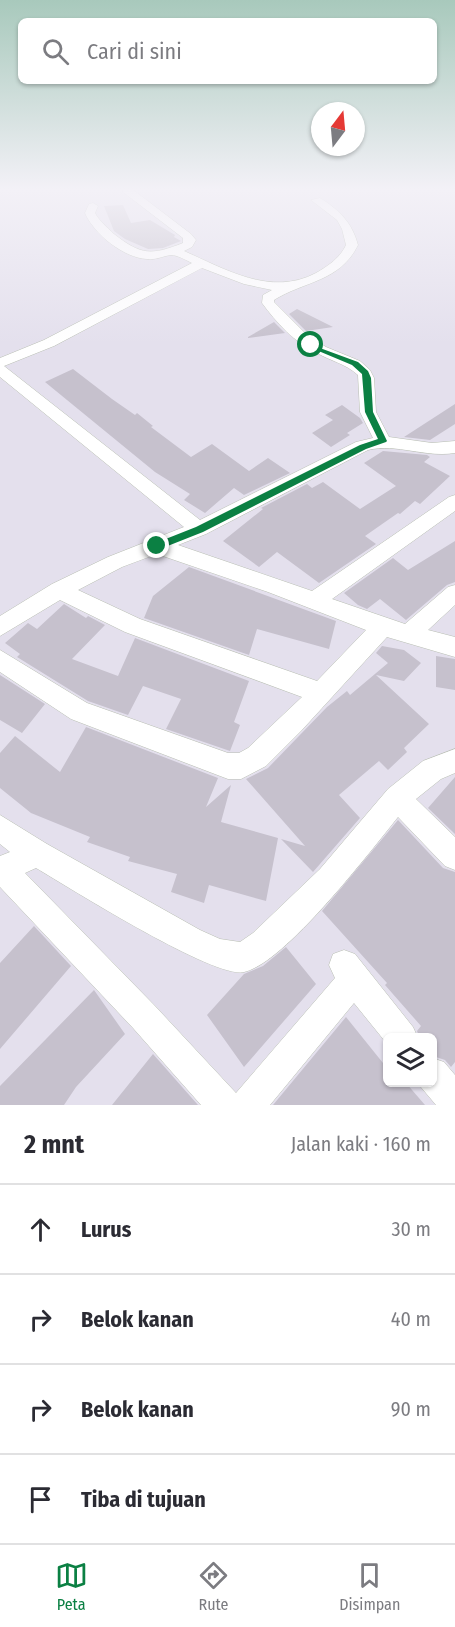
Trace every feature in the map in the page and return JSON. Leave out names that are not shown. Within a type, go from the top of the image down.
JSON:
[{"type":"street","points":[[115,241],[122,248],[144,257],[188,245],[190,241]]},
{"type":"street","points":[[350,241],[350,250],[340,262],[310,283],[284,288],[268,298],[268,303],[296,333],[311,345],[355,364],[365,373],[368,378],[369,412],[383,441]]},
{"type":"street","points":[[172,250],[237,279],[284,288]]},
{"type":"street","points":[[0,363],[49,343],[202,264]]},
{"type":"street","points":[[0,370],[200,529]]},
{"type":"street","points":[[0,627],[59,590],[115,562],[200,529],[363,447],[383,441],[439,449],[455,447]]},
{"type":"street","points":[[315,600],[455,502]]},
{"type":"street","points":[[157,546],[315,600],[383,627],[455,647]]},
{"type":"street","points":[[59,590],[132,626],[321,693]]},
{"type":"street","points":[[408,634],[455,593]]},
{"type":"street","points":[[0,660],[79,711],[150,739],[235,767],[248,764],[257,757],[383,627]]},
{"type":"street","points":[[0,828],[38,854],[190,940],[217,953],[243,957],[264,944],[330,879],[397,798],[432,770],[455,761]]},
{"type":"street","points":[[397,798],[455,856]]},
{"type":"street","points":[[38,854],[1,869],[144,1017],[224,1105]]},
{"type":"street","points":[[248,1105],[349,972],[398,1033]]},
{"type":"street","points":[[437,1080],[455,1101]]},
{"type":"building","points":[[129,241],[181,241],[163,248],[148,249]]},
{"type":"building","points":[[297,309],[333,327],[306,331],[289,314]]},
{"type":"building","points":[[274,322],[285,333],[248,338],[248,337]]},
{"type":"building","points":[[73,369],[135,415],[137,413],[153,426],[151,427],[191,457],[212,444],[249,471],[268,458],[290,473],[244,495],[234,488],[205,513],[184,500],[190,494],[155,472],[45,382]]},
{"type":"building","points":[[455,404],[455,424],[430,440],[404,437]]},
{"type":"building","points":[[342,405],[360,418],[363,423],[331,447],[312,433],[333,420],[325,415]]},
{"type":"building","points":[[383,451],[427,455],[430,457],[424,462],[450,476],[420,504],[415,501],[400,514],[398,513],[365,536],[376,544],[319,583],[277,552],[259,567],[223,541],[263,509],[261,508],[307,484],[312,488],[323,482],[360,509],[396,486],[364,463]]},
{"type":"building","points":[[455,541],[455,582],[447,585],[406,620],[380,599],[367,609],[358,605],[344,593],[393,558],[408,570]]},
{"type":"building","points":[[189,567],[336,621],[329,649],[257,629],[249,655],[144,618],[153,596]]},
{"type":"building","points":[[64,604],[86,618],[88,616],[105,625],[72,659],[118,676],[135,638],[249,681],[234,722],[240,725],[230,751],[166,729],[181,699],[143,686],[128,715],[88,701],[17,657],[20,654],[5,643],[28,623],[37,629]]},
{"type":"building","points":[[382,646],[404,650],[421,663],[404,681],[376,675],[429,724],[404,748],[407,752],[388,770],[379,761],[339,795],[360,818],[313,872],[281,839],[305,846],[246,779],[268,768],[327,707],[347,691],[350,695],[388,663],[376,653]]},
{"type":"building","points":[[436,656],[455,659],[455,690],[436,687]]},
{"type":"building","points":[[0,675],[45,704],[22,733],[0,720]]},
{"type":"building","points":[[86,727],[218,778],[206,807],[231,785],[221,822],[278,838],[266,901],[209,885],[204,903],[171,892],[177,874],[128,861],[130,857],[87,842],[90,837],[31,813],[0,788],[0,753],[15,736],[60,772]]},
{"type":"building","points":[[455,777],[455,834],[428,808]]},
{"type":"building","points":[[398,820],[443,868],[455,872],[455,1062],[451,1067],[445,1060],[437,1057],[437,1033],[418,1033],[421,1026],[385,985],[387,983],[322,911]]},
{"type":"building","points":[[34,926],[71,966],[0,1049],[0,963]]},
{"type":"building","points":[[286,947],[316,984],[244,1067],[207,1015],[244,974],[263,966]]},
{"type":"building","points":[[94,990],[125,1034],[76,1087],[64,1105],[0,1105],[0,1086]]},
{"type":"building","points":[[346,1017],[383,1063],[383,1087],[409,1087],[425,1105],[273,1105]]},
{"type":"building","points":[[153,1054],[198,1105],[112,1105]]},
{"type":"route","points":[[157,546],[200,529],[373,442],[383,441],[369,412],[368,378],[365,373],[355,364],[311,345]]}]
